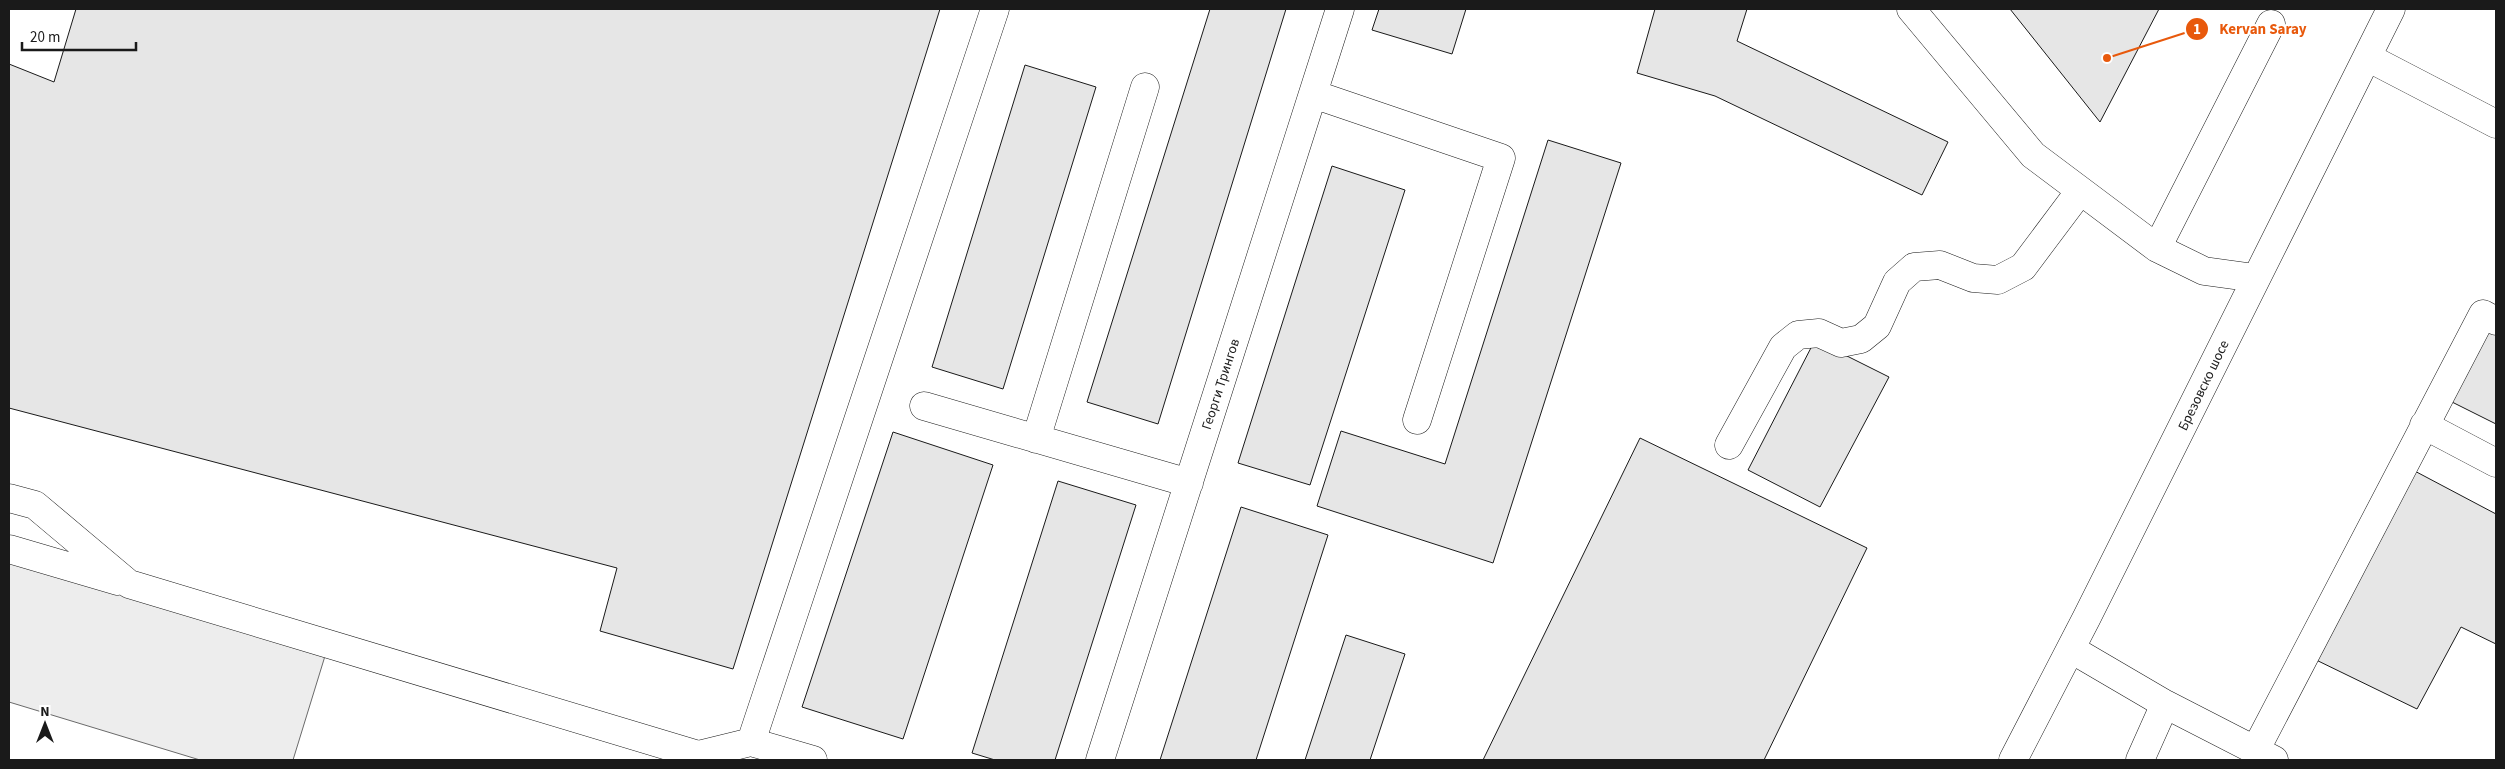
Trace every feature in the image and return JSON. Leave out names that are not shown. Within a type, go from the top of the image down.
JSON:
[{"type":"street","points":[[751,742],[995,9]]},
{"type":"street","name":"Георги Трингов","points":[[1100,760],[1340,9]]},
{"type":"street","points":[[1911,9],[2033,156],[2157,248],[2204,271],[2255,278]]},
{"type":"street","name":"Брезовско шосе","points":[[2013,760],[2071,649],[2391,9]]},
{"type":"street","points":[[2157,248],[2271,24]]},
{"type":"street","points":[[2367,57],[2496,124]]},
{"type":"street","points":[[1036,439],[1145,87]]},
{"type":"street","points":[[1313,94],[1502,158],[1416,420]]},
{"type":"street","points":[[1729,445],[1783,347],[1798,335],[1819,333],[1841,343],[1861,339],[1877,326],[1897,282],[1914,267],[1940,265],[1972,278],[1998,280],[2023,267],[2080,191]]},
{"type":"street","points":[[2071,649],[2165,704],[2264,756],[2424,425],[2482,314],[2496,321]]},
{"type":"street","points":[[924,406],[1189,483]]},
{"type":"street","points":[[2424,425],[2496,463]]},
{"type":"street","points":[[9,498],[35,506],[129,584]]},
{"type":"street","points":[[9,549],[698,755],[751,742],[813,760]]},
{"type":"street","points":[[2140,760],[2165,704]]},
{"type":"shaded area","points":[[9,560],[325,656],[293,760],[200,760],[9,702]]},
{"type":"building","points":[[76,9],[940,9],[733,669],[600,631],[617,568],[9,408],[9,64],[54,82]]},
{"type":"building","points":[[1210,9],[1286,9],[1158,424],[1087,402]]},
{"type":"building","points":[[1379,9],[1466,9],[1452,54],[1372,30]]},
{"type":"building","points":[[1655,9],[1747,9],[1737,41],[1948,142],[1922,195],[1715,96],[1637,73]]},
{"type":"building","points":[[2010,9],[2159,9],[2100,122]]},
{"type":"building","points":[[1025,65],[1096,87],[1003,389],[932,367]]},
{"type":"building","points":[[1548,140],[1621,163],[1493,563],[1317,506],[1341,431],[1445,464]]},
{"type":"building","points":[[1332,166],[1405,190],[1310,485],[1238,463]]},
{"type":"building","points":[[2486,327],[2496,332],[2496,424],[2448,400]]},
{"type":"building","points":[[1815,340],[1889,377],[1820,507],[1748,470]]},
{"type":"building","points":[[893,432],[993,465],[903,739],[802,707]]},
{"type":"building","points":[[1640,438],[1867,548],[1764,760],[1483,760]]},
{"type":"building","points":[[2409,468],[2496,514],[2496,644],[2461,627],[2417,709],[2310,657]]},
{"type":"building","points":[[1058,481],[1136,505],[1055,760],[995,760],[972,753]]},
{"type":"building","points":[[1241,507],[1328,535],[1256,760],[1160,760]]},
{"type":"building","points":[[1346,635],[1405,654],[1370,760],[1305,760]]},
{"type":"place","name":"Kervan Saray","points":[[2107,58]]}]
